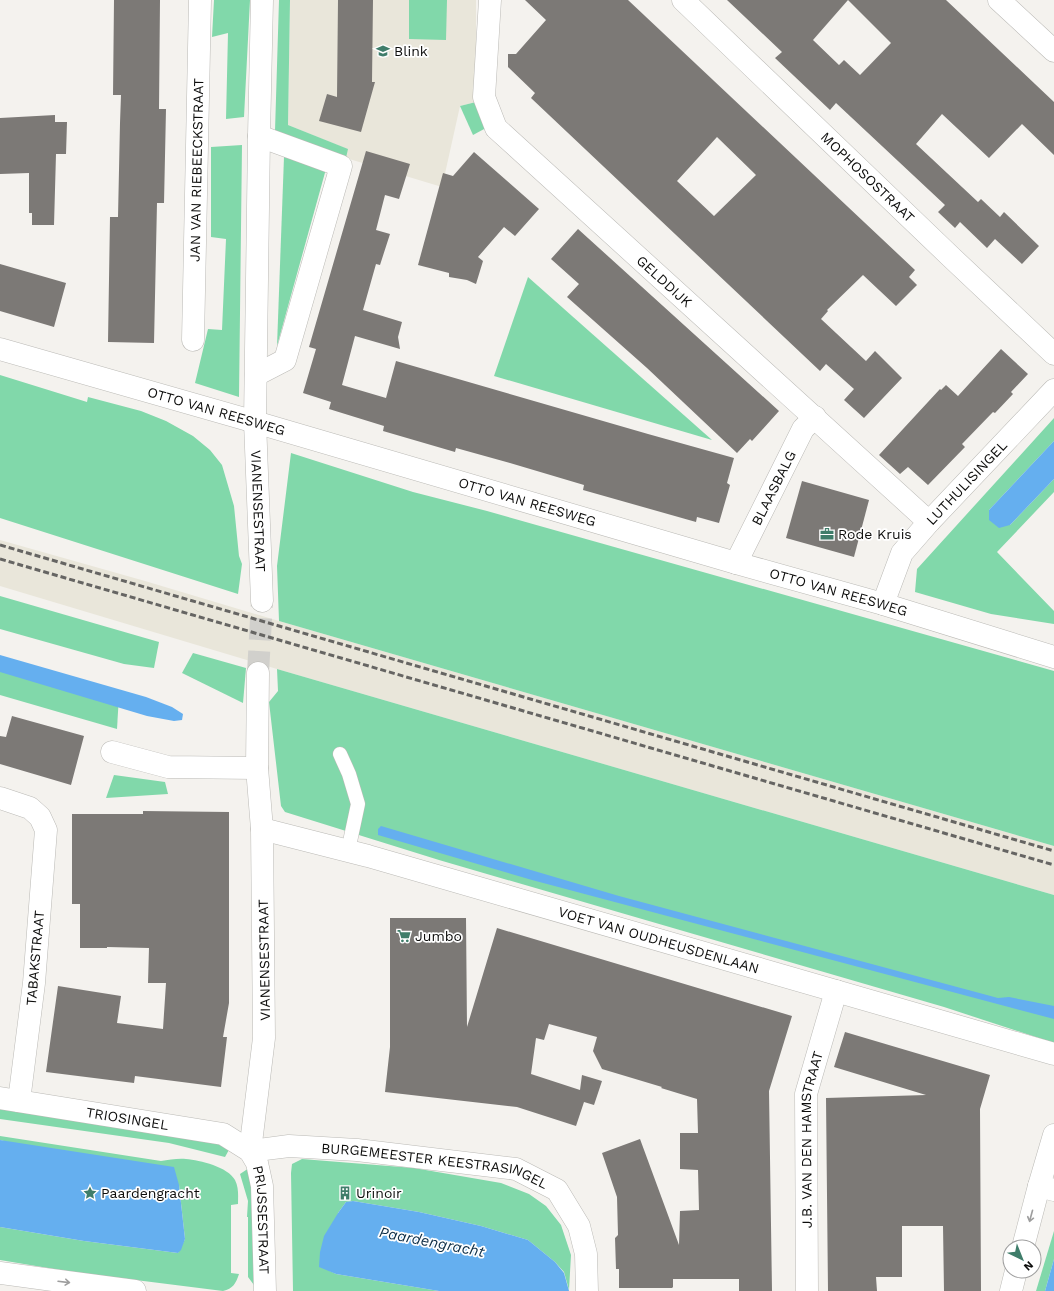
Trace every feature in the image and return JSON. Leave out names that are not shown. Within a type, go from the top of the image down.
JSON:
[{"type":"street","name":"JAN VAN RIEBEECKSTRAAT","points":[[193,340],[200,0]]},
{"type":"street","points":[[255,422],[262,0]]},
{"type":"street","name":"GELDDIJK","points":[[490,0],[484,97],[496,128],[929,522]]},
{"type":"street","name":"MOPHOSOSTRAAT","points":[[682,0],[951,258],[1054,354]]},
{"type":"street","points":[[999,0],[1054,51]]},
{"type":"street","points":[[256,375],[285,360],[341,166],[259,136]]},
{"type":"street","name":"OTTO VAN REESWEG","points":[[0,349],[883,604],[1054,657]]},
{"type":"street","name":"LUTHULISINGEL","points":[[883,604],[902,553],[929,522],[1054,390]]},
{"type":"street","name":"BLAASBALG","points":[[736,562],[803,429],[815,417]]},
{"type":"street","name":"VIANENSESTRAAT","points":[[255,422],[262,601]]},
{"type":"street","name":"VIANENSESTRAAT","points":[[250,1151],[264,1038],[262,829],[257,768],[258,673]]},
{"type":"street","points":[[112,752],[168,767],[257,768]]},
{"type":"street","name":"TABAKSTRAAT","points":[[0,798],[30,808],[40,817],[46,830],[34,983],[10,1100]]},
{"type":"street","name":"VOET VAN OUDHEUSDENLAAN","points":[[262,829],[348,851],[1054,1054]]},
{"type":"street","name":"J.B. VAN DEN HAMSTRAAT","points":[[807,1291],[806,1094],[836,991]]},
{"type":"street","name":"TRIOSINGEL","points":[[10,1100],[223,1134],[250,1151]]},
{"type":"street","points":[[1026,1239],[1046,1188],[1054,1135]]},
{"type":"street","name":"BURGEMEESTER KEESTRASINGEL","points":[[250,1151],[290,1146],[357,1150],[516,1169],[557,1190],[579,1226],[586,1254],[587,1291]]},
{"type":"street","name":"PRIJSSESTRAAT","points":[[250,1151],[257,1163],[262,1186],[265,1291]]},
{"type":"street","points":[[0,1273],[24,1284],[135,1291]]},
{"type":"street","points":[[1011,1291],[1014,1279]]},
{"type":"lane","points":[[340,754],[349,774],[358,804],[348,851]]},
{"type":"shaded area","name":"Blink","points":[[290,0],[476,0],[476,102],[460,106],[442,187],[346,158],[347,149],[288,125]]},
{"type":"shaded area","points":[[0,540],[1054,846],[1054,895],[277,669],[0,586]]},
{"type":"green space","points":[[214,0],[250,0],[244,117],[226,119],[228,33],[212,37]]},
{"type":"green space","points":[[279,0],[290,0],[288,125],[348,149],[346,158],[275,131]]},
{"type":"green space","points":[[409,0],[447,0],[446,40],[409,39]]},
{"type":"green space","points":[[476,102],[486,128],[473,135],[460,106]]},
{"type":"green space","points":[[242,145],[239,397],[195,383],[208,329],[222,330],[226,239],[211,237],[211,147]]},
{"type":"green space","points":[[284,157],[326,169],[277,346]]},
{"type":"green space","points":[[528,277],[712,440],[494,376]]},
{"type":"green space","points":[[0,375],[87,402],[88,397],[141,411],[166,421],[193,436],[210,450],[222,465],[234,506],[239,556],[242,564],[238,594],[0,518]]},
{"type":"green space","points":[[1054,418],[1054,441],[989,510],[1010,525],[1054,479],[1054,492],[997,552],[1054,611],[1054,624],[991,614],[915,592],[917,569]]},
{"type":"green space","points":[[291,453],[413,492],[487,511],[1054,671],[1054,846],[279,621],[277,566]]},
{"type":"green space","points":[[0,596],[159,642],[154,668],[124,664],[0,629]]},
{"type":"green space","points":[[193,653],[246,668],[243,703],[182,673]]},
{"type":"green space","points":[[0,659],[119,695],[117,729],[0,695]]},
{"type":"green space","points":[[277,669],[1054,895],[1054,1043],[944,1007],[439,860],[285,812],[281,806],[269,702],[278,691]]},
{"type":"green space","points":[[114,775],[165,782],[168,794],[106,798]]},
{"type":"green space","points":[[0,1105],[201,1138],[230,1148],[225,1157],[169,1143],[0,1119]]},
{"type":"green space","points":[[0,1136],[161,1161],[180,1159],[192,1160],[213,1165],[226,1171],[235,1180],[238,1192],[238,1204],[231,1205],[231,1273],[239,1274],[235,1283],[229,1289],[223,1291],[72,1272],[0,1260],[0,1227],[84,1241],[178,1253],[185,1239],[179,1185],[0,1140]]},
{"type":"green space","points":[[302,1159],[414,1168],[501,1183],[529,1194],[546,1206],[561,1225],[571,1255],[569,1290],[564,1272],[555,1262],[528,1240],[481,1226],[419,1212],[353,1201],[346,1202],[338,1213],[330,1271],[336,1274],[439,1291],[293,1291],[291,1173],[292,1164]]},
{"type":"green space","points":[[249,1168],[258,1193],[257,1289],[248,1277],[248,1201],[240,1174]]},
{"type":"green space","points":[[1054,1231],[1054,1259],[1045,1291],[1036,1291],[1040,1279],[1042,1279],[1042,1271]]},
{"type":"water","points":[[1054,441],[1054,479],[1010,525],[999,528],[989,520],[989,510]]},
{"type":"water","points":[[0,655],[146,697],[172,707],[183,714],[182,720],[174,721],[147,716],[0,672]]},
{"type":"water","points":[[381,826],[619,896],[998,998],[1009,997],[1054,1006],[1054,1019],[532,880],[378,835],[378,829]]},
{"type":"water","name":"Paardengracht","points":[[0,1140],[174,1167],[179,1185],[185,1239],[181,1250],[178,1253],[84,1241],[0,1227]]},
{"type":"water","points":[[353,1201],[419,1212],[481,1226],[528,1240],[555,1262],[564,1273],[569,1291],[439,1291],[336,1274],[319,1267],[320,1252],[324,1236],[346,1202]]},
{"type":"water","points":[[1054,1259],[1054,1291],[1045,1291]]},
{"type":"building","points":[[114,0],[160,0],[159,109],[166,109],[164,203],[157,203],[154,343],[108,342],[110,217],[118,217],[121,95],[113,95]]},
{"type":"building","points":[[338,0],[373,0],[372,82],[375,82],[361,132],[319,121],[327,94],[337,97]]},
{"type":"building","points":[[525,0],[628,0],[915,270],[909,277],[917,285],[896,306],[863,275],[827,310],[828,311],[821,319],[866,361],[875,351],[902,378],[864,418],[844,400],[854,389],[826,364],[820,371],[531,98],[535,93],[508,67],[508,54],[516,54],[546,20]],"holes":[[[717,137],[756,175],[714,216],[677,181]]]},
{"type":"building","points":[[727,0],[848,0],[946,0],[1054,102],[1054,155],[1022,124],[989,158],[942,114],[916,144],[978,202],[981,199],[1000,217],[1004,212],[1039,246],[1022,264],[995,239],[987,248],[960,222],[955,228],[938,212],[945,205],[836,103],[830,110],[775,58],[782,52]],"holes":[[[848,0],[891,43],[860,75],[844,60],[839,65],[813,40]]]},
{"type":"building","points":[[55,115],[55,122],[67,122],[66,154],[56,154],[54,225],[32,225],[32,213],[29,213],[29,173],[0,174],[0,118]]},
{"type":"building","points":[[366,151],[410,164],[399,199],[385,195],[376,230],[390,234],[380,265],[376,264],[363,310],[402,322],[398,337],[400,349],[355,336],[342,385],[386,398],[396,361],[734,458],[727,483],[730,485],[719,523],[697,517],[696,522],[583,490],[584,485],[510,463],[456,448],[455,452],[383,431],[384,426],[329,409],[331,402],[303,393],[316,349],[309,347]]},
{"type":"building","points":[[474,152],[539,209],[515,236],[504,227],[478,257],[483,261],[476,284],[467,280],[449,277],[449,273],[418,265],[443,173],[453,176]]},
{"type":"building","points":[[578,229],[779,411],[752,441],[750,439],[737,453],[647,368],[567,297],[579,284],[551,259]]},
{"type":"building","points":[[0,264],[66,283],[54,327],[0,311]]},
{"type":"building","points":[[1001,349],[1028,374],[1011,392],[1013,394],[962,444],[965,447],[928,485],[908,467],[900,474],[879,455],[940,389],[941,390],[946,385],[958,396]]},
{"type":"building","points":[[802,481],[869,500],[854,557],[786,538]]},
{"type":"building","points":[[12,716],[84,736],[71,785],[0,764],[0,736],[6,737]]},
{"type":"building","points":[[143,811],[229,812],[229,1003],[223,1037],[227,1037],[221,1087],[135,1076],[134,1083],[46,1072],[58,986],[121,996],[117,1023],[163,1029],[166,983],[148,983],[149,948],[80,948],[80,904],[72,904],[72,814],[143,814]]},
{"type":"building","points":[[390,918],[466,918],[467,1027],[497,928],[792,1016],[769,1091],[772,1291],[739,1291],[739,1279],[673,1279],[672,1288],[619,1288],[619,1269],[616,1269],[615,1238],[618,1235],[617,1197],[602,1153],[640,1139],[679,1245],[680,1211],[699,1210],[698,1170],[680,1169],[680,1133],[698,1133],[697,1099],[602,1069],[593,1051],[597,1037],[549,1024],[544,1040],[536,1038],[531,1074],[580,1090],[582,1075],[602,1081],[594,1105],[584,1102],[576,1126],[517,1107],[385,1092],[390,1047]]},
{"type":"building","points":[[845,1032],[990,1075],[980,1109],[981,1291],[944,1291],[943,1226],[902,1226],[902,1277],[876,1277],[877,1291],[828,1291],[826,1098],[926,1095],[834,1067]]},
{"type":"tunnel","points":[[258,673],[262,601]]},
{"type":"railway","points":[[0,545],[1054,851]]},
{"type":"railway","points":[[0,559],[1054,865]]},
{"type":"place","name":"Blink","points":[[383,51]]},
{"type":"place","name":"Rode Kruis","points":[[827,534]]},
{"type":"place","name":"Jumbo","points":[[404,936]]},
{"type":"place","name":"Paardengracht","points":[[90,1193]]},
{"type":"place","name":"Urinoir","points":[[345,1193]]}]
